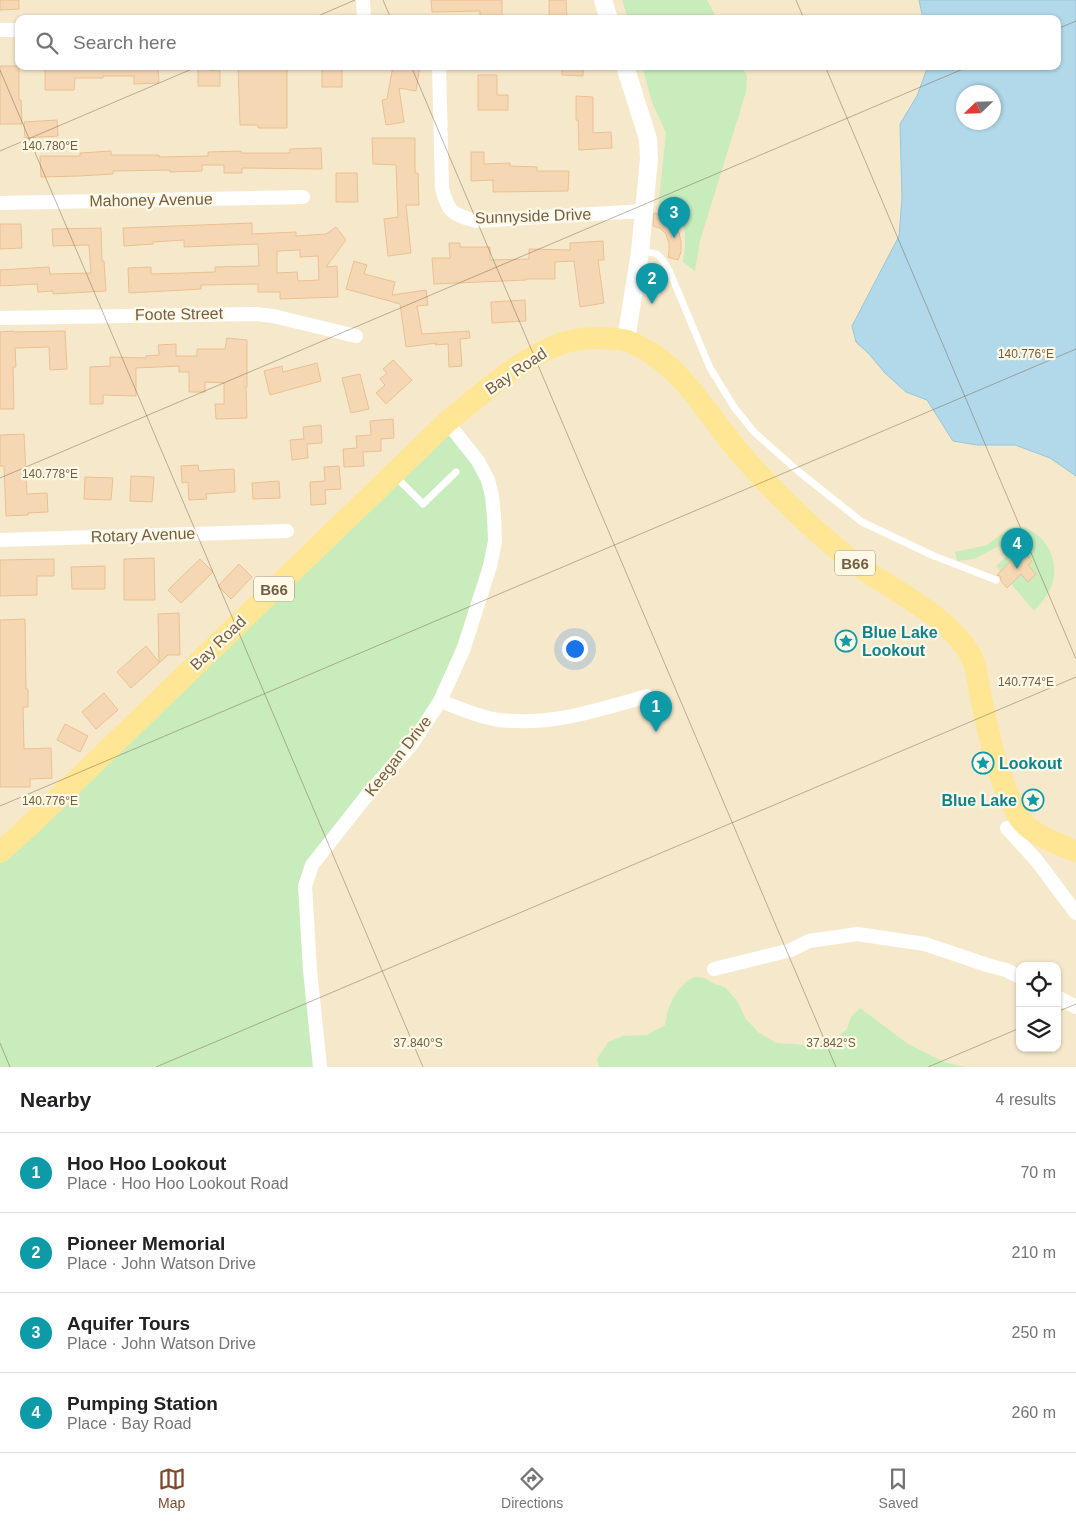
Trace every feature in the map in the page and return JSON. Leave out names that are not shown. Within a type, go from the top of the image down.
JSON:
[{"type":"main road","name":"Bay Road","points":[[0,852],[447,422],[512,371],[535,356],[562,343],[594,338],[626,340],[646,350],[665,363],[706,408],[752,468],[824,538],[858,566],[942,623],[960,639],[972,657],[995,760],[1006,791],[1021,820],[1032,830],[1054,843],[1076,852]]},
{"type":"street","points":[[363,0],[364,15]]},
{"type":"street","points":[[603,0],[608,15]]},
{"type":"street","points":[[0,30],[15,30]]},
{"type":"street","name":"Sunnyside Drive","points":[[439,70],[442,188],[446,206],[459,216],[476,221],[644,211]]},
{"type":"street","points":[[625,70],[648,139],[649,159],[640,252],[626,340]]},
{"type":"street","name":"Mahoney Avenue","points":[[0,203],[302,197]]},
{"type":"street","name":"Foote Street","points":[[0,318],[255,314],[272,316],[356,336]]},
{"type":"street","name":"Keegan Drive","points":[[320,1067],[310,970],[305,886],[312,865],[368,794],[412,744],[440,700],[464,648],[490,566],[495,541],[492,496],[488,480],[478,461],[447,422]]},
{"type":"street","name":"Rotary Avenue","points":[[0,540],[287,530]]},
{"type":"street","points":[[440,700],[474,714],[499,720],[533,720],[579,715],[647,696]]},
{"type":"street","points":[[1007,828],[1037,861],[1076,913]]},
{"type":"street","points":[[714,969],[791,950],[809,941],[857,934],[925,944],[1006,970],[1016,975]]},
{"type":"street","points":[[1061,999],[1076,1007]]},
{"type":"lane","points":[[640,252],[650,251],[660,255],[669,270],[710,368],[734,407],[754,432],[805,477],[862,522],[934,556],[996,580]]},
{"type":"lane","points":[[393,474],[423,504],[456,472]]},
{"type":"shaded area","points":[[0,0],[1076,0],[1076,1067],[0,1067]]},
{"type":"green space","points":[[622,0],[707,0],[715,15],[627,15]]},
{"type":"green space","points":[[643,70],[744,70],[747,76],[746,92],[700,241],[695,271],[683,262],[685,236],[682,223],[672,212],[658,208],[666,133],[652,102]]},
{"type":"green space","points":[[448,431],[474,463],[486,492],[489,542],[457,645],[434,700],[407,739],[308,865],[315,1067],[0,1067],[0,862]]},
{"type":"green space","points":[[1017,526],[1026,528],[1040,537],[1046,544],[1053,559],[1054,577],[1051,587],[1044,600],[1034,611],[996,566],[1008,555],[999,546],[974,559],[957,561],[955,552],[987,545],[1009,528]]},
{"type":"green space","points":[[695,977],[705,978],[712,983],[725,987],[737,1001],[746,1019],[758,1032],[776,1043],[808,1045],[837,1037],[847,1029],[851,1017],[860,1008],[908,1044],[944,1062],[966,1067],[599,1067],[597,1059],[608,1042],[623,1036],[647,1035],[665,1025],[674,997],[683,985]]},
{"type":"water","points":[[919,0],[1076,0],[1076,476],[1050,458],[1015,445],[977,445],[953,441],[927,400],[906,392],[856,342],[852,326],[899,236],[902,198],[900,124],[917,96],[927,70],[1061,70],[1061,15],[922,15]]},
{"type":"building","points":[[0,0],[19,0],[19,9],[0,10]]},
{"type":"building","points":[[431,0],[502,0],[502,15],[480,15],[480,11],[432,12]]},
{"type":"building","points":[[549,0],[566,0],[567,15],[549,15]]},
{"type":"building","points":[[0,66],[15,66],[15,70],[19,70],[19,100],[21,100],[22,124],[0,124]]},
{"type":"building","points":[[45,70],[158,70],[159,83],[134,84],[134,76],[103,76],[103,78],[75,78],[74,90],[45,90]]},
{"type":"building","points":[[198,70],[220,70],[220,86],[198,86]]},
{"type":"building","points":[[238,70],[287,70],[287,128],[258,128],[258,125],[240,125]]},
{"type":"building","points":[[322,70],[342,70],[342,87],[322,87]]},
{"type":"building","points":[[392,70],[419,70],[416,91],[399,88],[404,122],[386,125],[382,100],[387,99]]},
{"type":"building","points":[[562,70],[583,70],[583,76],[562,75]]},
{"type":"building","points":[[478,75],[497,75],[497,95],[508,95],[508,110],[478,110]]},
{"type":"building","points":[[576,96],[593,97],[593,133],[611,132],[612,148],[579,150]]},
{"type":"building","points":[[57,120],[58,136],[25,138],[24,122]]},
{"type":"building","points":[[372,138],[415,138],[415,173],[418,173],[419,205],[406,205],[411,253],[388,256],[384,219],[398,217],[396,165],[373,164]]},
{"type":"building","points":[[321,148],[322,169],[242,168],[242,173],[224,173],[224,165],[202,165],[202,171],[113,171],[113,174],[41,177],[40,156],[80,156],[80,153],[111,151],[111,155],[159,155],[159,157],[208,156],[208,152],[290,153],[290,149]]},
{"type":"building","points":[[471,152],[484,152],[484,164],[510,163],[510,166],[537,167],[537,171],[569,171],[568,191],[493,192],[493,180],[471,181]]},
{"type":"building","points":[[336,173],[357,173],[358,202],[336,202]]},
{"type":"building","points":[[654,213],[668,219],[678,230],[681,252],[678,260],[668,257],[669,243],[666,234],[660,228],[653,226]]},
{"type":"building","points":[[252,223],[252,234],[296,232],[296,236],[326,234],[336,227],[346,240],[326,267],[337,266],[338,297],[280,299],[280,292],[258,292],[258,284],[201,285],[201,289],[129,293],[128,268],[151,267],[151,274],[215,272],[215,267],[259,266],[258,244],[184,247],[184,240],[124,246],[123,228]],"holes":[[[300,250],[300,257],[318,256],[319,280],[298,281],[297,272],[277,273],[277,251]]]},
{"type":"building","points":[[0,224],[21,224],[22,248],[0,249]]},
{"type":"building","points":[[101,228],[102,261],[104,261],[106,291],[53,294],[53,291],[38,292],[37,284],[0,286],[0,270],[49,267],[50,274],[91,273],[89,245],[53,246],[52,229]]},
{"type":"building","points":[[603,241],[604,260],[598,260],[604,303],[580,307],[574,261],[555,262],[555,279],[434,284],[432,258],[450,258],[449,243],[460,243],[460,247],[490,247],[490,260],[529,259],[529,249],[570,250],[570,243]]},
{"type":"building","points":[[354,261],[367,265],[364,274],[395,282],[392,295],[426,290],[428,305],[417,306],[422,334],[469,331],[470,338],[460,339],[462,366],[449,367],[448,344],[435,345],[437,343],[406,347],[400,304],[346,289]]},
{"type":"building","points":[[525,300],[526,321],[492,323],[491,302]]},
{"type":"building","points":[[65,331],[67,369],[50,370],[49,347],[15,348],[16,367],[13,367],[14,409],[0,409],[0,332]]},
{"type":"building","points":[[227,338],[247,340],[247,418],[216,419],[215,404],[224,404],[224,383],[205,382],[205,392],[189,392],[189,372],[179,372],[179,366],[136,368],[136,396],[103,395],[103,404],[90,404],[90,367],[110,366],[110,357],[146,358],[146,356],[159,355],[158,345],[176,344],[176,356],[197,356],[197,349],[225,349]]},
{"type":"building","points":[[393,360],[412,380],[386,404],[376,393],[385,385],[380,379],[387,373],[383,369]]},
{"type":"building","points":[[317,363],[321,381],[270,395],[264,371],[282,366],[283,372]]},
{"type":"building","points":[[360,374],[369,409],[351,413],[342,378]]},
{"type":"building","points":[[393,419],[394,438],[381,439],[381,451],[363,452],[364,466],[344,467],[343,449],[357,448],[356,436],[371,435],[370,421]]},
{"type":"building","points":[[321,425],[322,443],[307,444],[308,458],[292,460],[290,440],[304,439],[303,427]]},
{"type":"building","points":[[24,434],[27,494],[47,493],[48,512],[6,516],[4,466],[0,466],[0,435]]},
{"type":"building","points":[[198,465],[199,471],[234,469],[235,492],[206,494],[207,499],[189,500],[188,482],[182,483],[181,466]]},
{"type":"building","points":[[339,466],[341,489],[325,490],[326,504],[311,505],[310,482],[325,481],[324,467]]},
{"type":"building","points":[[131,476],[154,477],[152,502],[130,501]]},
{"type":"building","points":[[85,477],[113,478],[111,500],[84,499]]},
{"type":"building","points":[[279,481],[280,498],[253,499],[252,483]]},
{"type":"building","points":[[1021,550],[1032,561],[1028,565],[1036,574],[1028,582],[1021,574],[1007,588],[1001,581],[1000,576],[997,575]]},
{"type":"building","points":[[154,558],[155,600],[124,600],[124,559]]},
{"type":"building","points":[[54,559],[54,576],[37,576],[37,595],[0,596],[0,560]]},
{"type":"building","points":[[200,559],[213,572],[181,603],[168,590]]},
{"type":"building","points":[[239,564],[252,577],[231,599],[218,586]]},
{"type":"building","points":[[105,566],[105,589],[72,589],[71,567]]},
{"type":"building","points":[[179,613],[180,655],[168,655],[131,688],[117,672],[146,646],[159,662],[158,614]]},
{"type":"building","points":[[25,619],[28,707],[23,707],[24,749],[51,748],[52,778],[30,779],[30,787],[0,787],[0,620]]},
{"type":"building","points":[[104,693],[118,710],[96,729],[82,712]]},
{"type":"building","points":[[65,724],[88,736],[80,752],[57,740]]},
{"type":"place","name":"Aquifer Tours","points":[[674,238]]},
{"type":"place","name":"Pioneer Memorial","points":[[652,304]]},
{"type":"place","name":"Pumping Station","points":[[1017,569]]},
{"type":"place","name":"Blue Lake Lookout","points":[[846,641]]},
{"type":"place","name":"Hoo Hoo Lookout","points":[[656,732]]},
{"type":"place","name":"Lookout","points":[[983,763]]},
{"type":"place","name":"Blue Lake","points":[[1033,800]]}]
